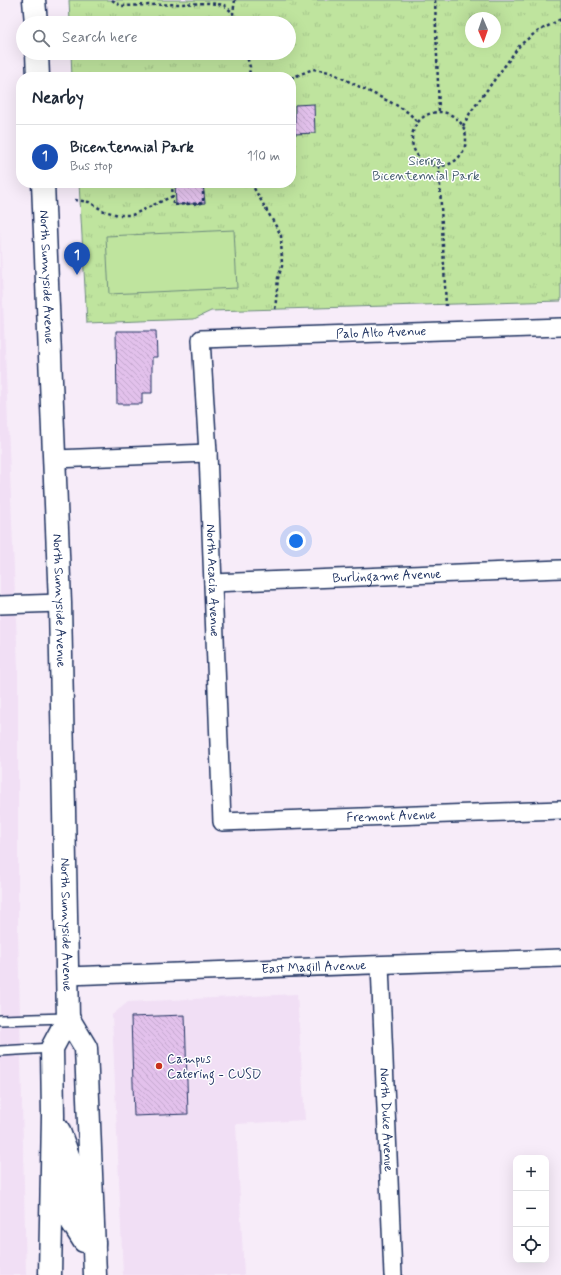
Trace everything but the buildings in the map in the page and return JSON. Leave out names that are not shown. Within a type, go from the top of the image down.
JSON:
[{"type":"main road","points":[[34,0],[35,16]]},
{"type":"main road","points":[[37,60],[38,72]]},
{"type":"main road","name":"North Sunnyside Avenue","points":[[43,188],[60,603],[68,1018],[52,1048],[53,1116],[50,1275]]},
{"type":"main road","name":"North Sunnyside Avenue","points":[[68,1018],[86,1048],[95,1275]]},
{"type":"main road","points":[[53,1116],[72,1166],[72,1222],[84,1241],[94,1243]]},
{"type":"street","name":"Palo Alto Avenue","points":[[202,339],[561,327]]},
{"type":"street","name":"North Acacia Avenue","points":[[202,339],[208,452],[222,822]]},
{"type":"street","points":[[55,459],[208,452]]},
{"type":"street","name":"Burlingame Avenue","points":[[213,583],[561,570]]},
{"type":"street","points":[[0,605],[60,603]]},
{"type":"street","name":"Fremont Avenue","points":[[222,822],[561,810]]},
{"type":"street","name":"East Magill Avenue","points":[[67,976],[561,958]]},
{"type":"street","name":"North Duke Avenue","points":[[380,965],[393,1275]]},
{"type":"lane","points":[[0,1020],[68,1018]]},
{"type":"lane","points":[[0,1050],[52,1048]]},
{"type":"path","points":[[112,0],[121,6],[209,3],[224,6],[233,13]]},
{"type":"path","points":[[234,16],[235,0]]},
{"type":"path","points":[[435,0],[439,112]]},
{"type":"path","points":[[463,126],[520,45],[535,33],[561,19]]},
{"type":"path","points":[[248,60],[250,72]]},
{"type":"path","points":[[296,76],[313,69],[330,72],[410,113],[418,123]]},
{"type":"path","points":[[439,112],[453,116],[463,126],[466,135],[466,144],[463,153],[457,160],[440,166],[424,161],[414,148],[412,139],[418,123],[427,115],[439,112]]},
{"type":"path","points":[[440,166],[446,306]]},
{"type":"path","points":[[172,188],[174,205],[203,203],[202,188]]},
{"type":"path","points":[[254,188],[281,235],[282,266],[278,278],[275,311]]},
{"type":"path","points":[[75,200],[89,202],[104,211],[119,215],[132,215],[173,196]]},
{"type":"shaded area","points":[[0,229],[18,668],[18,931],[26,1275],[0,1275]]},
{"type":"shaded area","points":[[297,994],[305,1120],[236,1124],[244,1275],[123,1275],[112,1015],[128,1002]]},
{"type":"green space","name":"Sierra Bicentennial Park","points":[[69,0],[561,0],[561,301],[211,311],[194,319],[87,323],[79,188],[296,188],[296,72],[72,72],[71,60],[296,60],[296,16],[70,16]]},
{"type":"green space","points":[[234,230],[237,288],[109,294],[106,236]]},
{"type":"place","name":"Bicentennial Park","points":[[77,275]]},
{"type":"place","name":"Campus Catering - CUSD","points":[[159,1066]]}]
